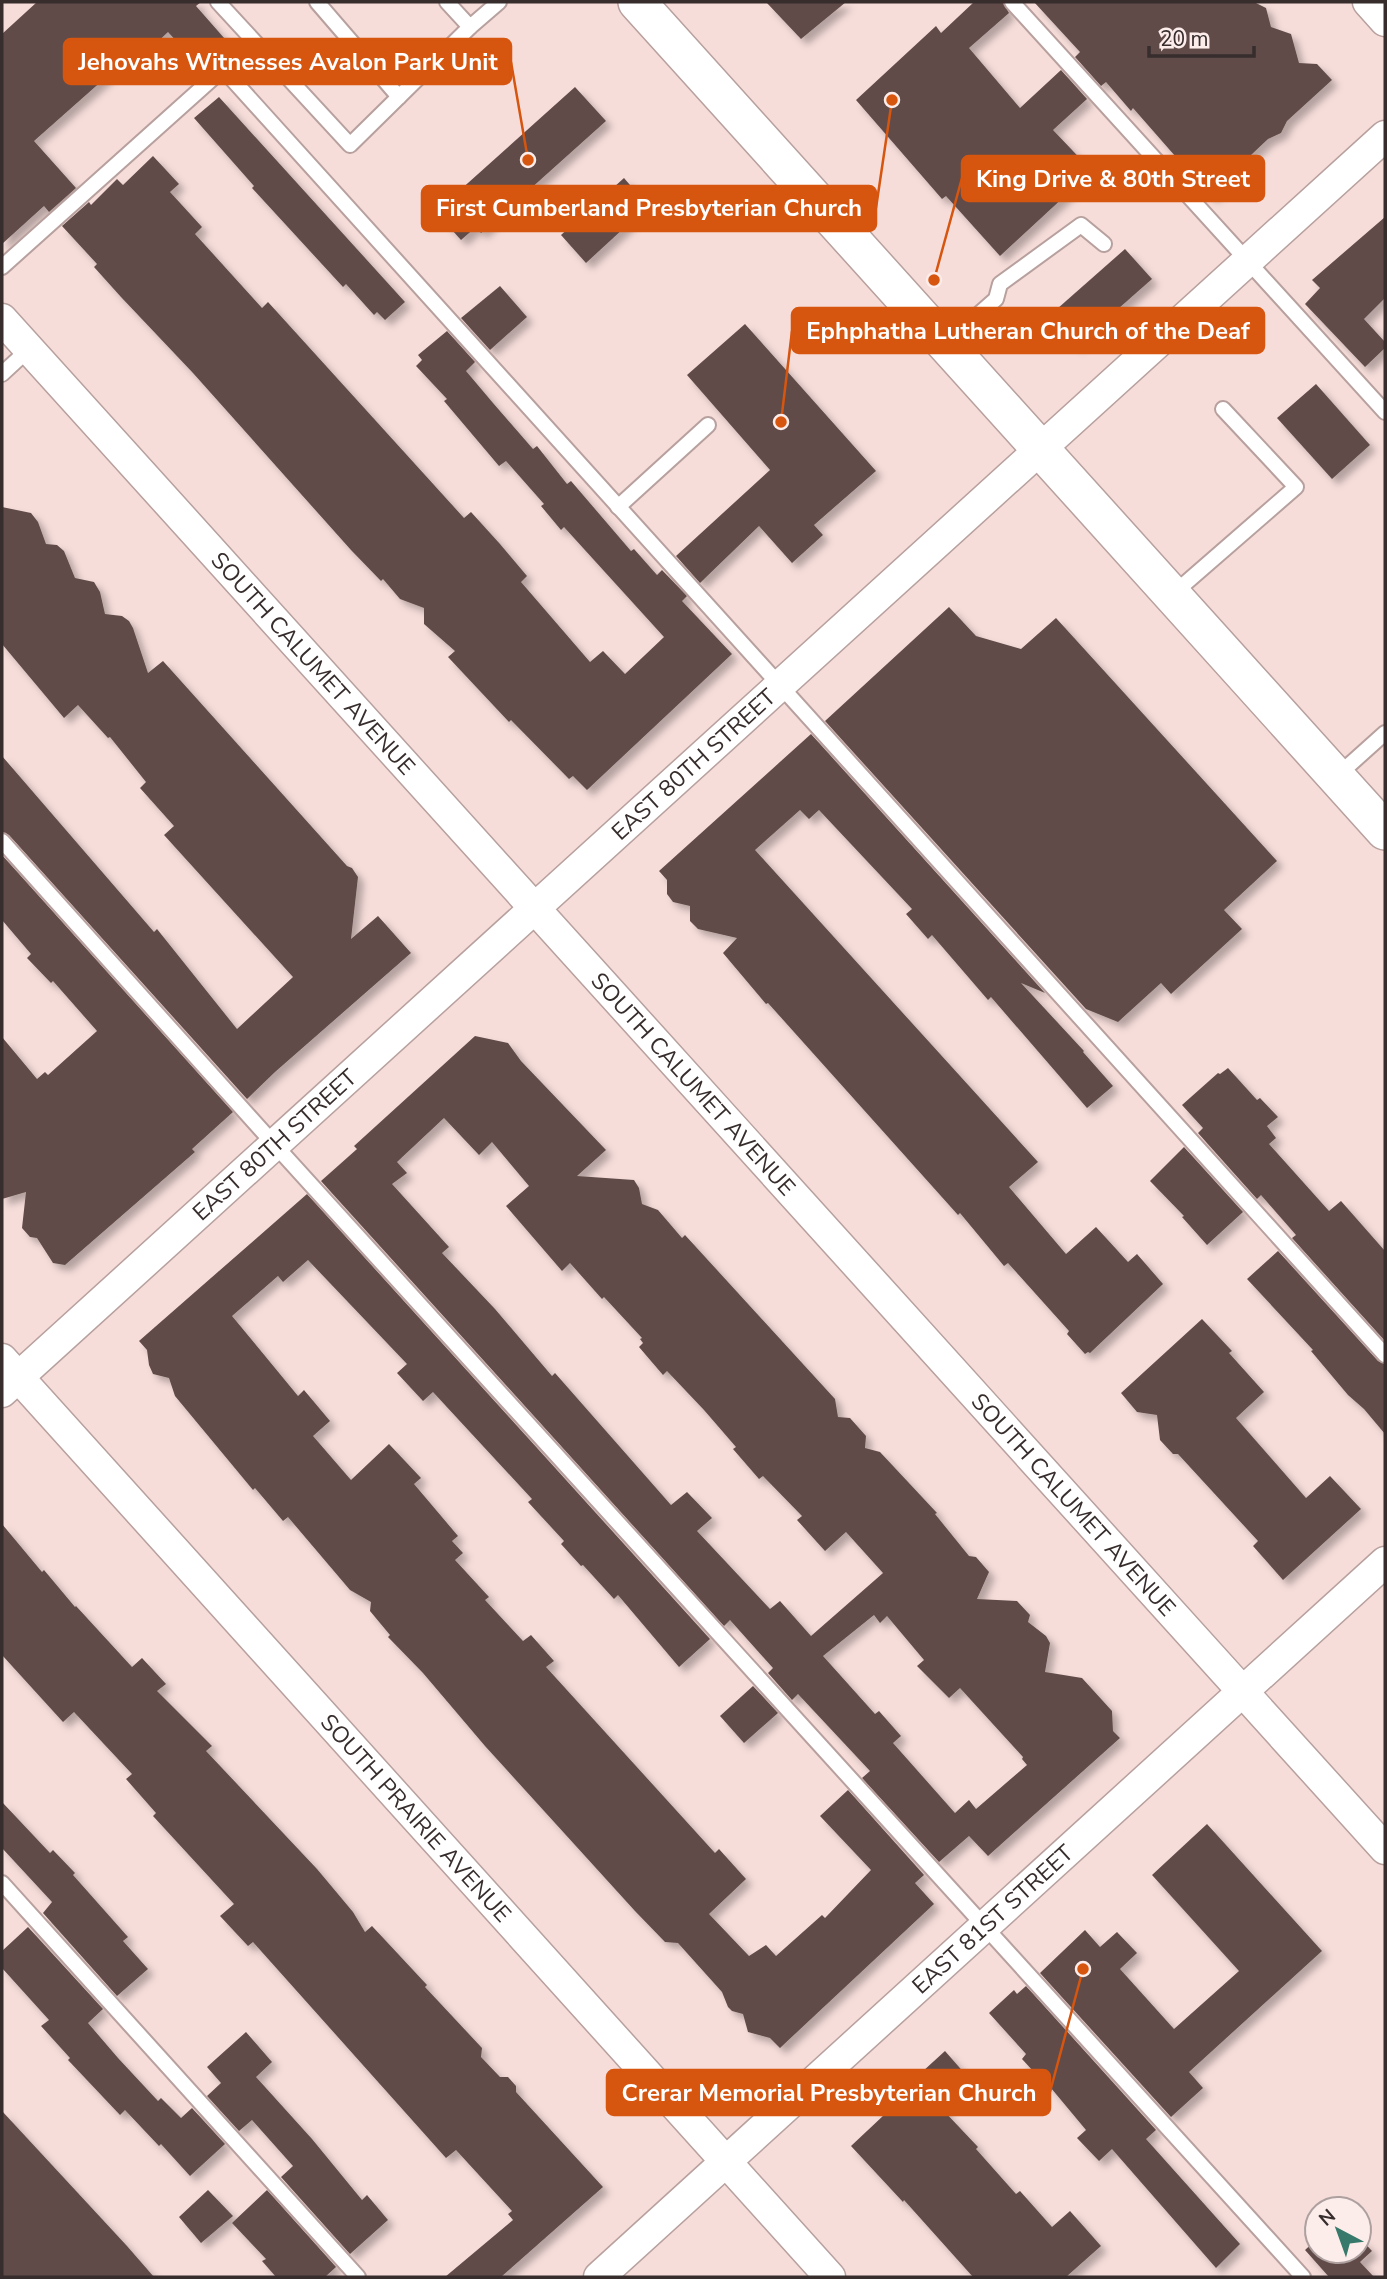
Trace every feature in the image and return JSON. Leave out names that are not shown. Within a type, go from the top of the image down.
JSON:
[{"type":"street","points":[[637,2],[1385,831]]},
{"type":"street","points":[[1368,2],[1385,21]]},
{"type":"street","name":"EAST 80TH STREET","points":[[7,1376],[274,1144],[1385,136]]},
{"type":"street","name":"SOUTH CALUMET AVENUE","points":[[2,319],[1385,1849]]},
{"type":"street","name":"SOUTH PRAIRIE AVENUE","points":[[7,1376],[830,2277]]},
{"type":"street","name":"EAST 81ST STREET","points":[[599,2277],[1385,1562]]},
{"type":"lane","points":[[218,2],[351,145],[470,27],[499,2]]},
{"type":"lane","points":[[317,2],[400,97]]},
{"type":"lane","points":[[447,2],[470,27]]},
{"type":"lane","points":[[1012,2],[1385,412]]},
{"type":"lane","points":[[2,267],[223,69],[1385,1355]]},
{"type":"lane","points":[[945,344],[996,299],[1000,284],[1081,225],[1104,244]]},
{"type":"lane","points":[[2,374],[29,349]]},
{"type":"lane","points":[[1172,595],[1296,488],[1223,410]]},
{"type":"lane","points":[[618,507],[708,425]]},
{"type":"lane","points":[[1336,777],[1385,733]]},
{"type":"lane","points":[[2,841],[1303,2277]]},
{"type":"lane","points":[[2,1883],[358,2277]]},
{"type":"building","points":[[37,2],[201,2],[196,6],[225,39],[197,64],[168,32],[136,62],[130,56],[34,141],[76,188],[49,212],[44,206],[2,244],[2,34]]},
{"type":"building","points":[[766,2],[846,2],[801,39]]},
{"type":"building","points":[[974,2],[1003,2],[1009,13],[969,48],[1020,108],[1061,70],[1087,99],[1053,130],[1092,171],[1000,256],[946,196],[942,199],[856,100],[936,26],[941,33]]},
{"type":"building","points":[[1034,2],[1254,2],[1266,8],[1271,27],[1291,34],[1299,63],[1317,64],[1332,80],[1287,121],[1281,133],[1268,139],[1232,173],[1234,176],[1211,197],[1133,108],[1131,111],[1106,82],[1101,86],[1075,57],[1080,52]]},
{"type":"building","points":[[575,87],[606,121],[481,233],[476,227],[461,240],[443,220],[457,208],[449,200]]},
{"type":"building","points":[[219,97],[405,302],[385,320],[377,312],[374,315],[346,284],[343,287],[252,188],[254,186],[194,118]]},
{"type":"building","points":[[153,156],[179,184],[170,192],[202,227],[195,234],[262,308],[268,302],[464,518],[471,512],[527,576],[521,582],[590,662],[603,651],[625,674],[664,637],[564,527],[561,530],[541,506],[544,504],[506,461],[499,466],[444,401],[447,399],[416,366],[422,360],[418,355],[447,331],[475,362],[466,371],[533,449],[537,446],[567,484],[571,481],[631,551],[634,549],[657,575],[662,570],[687,596],[682,601],[732,654],[587,790],[573,776],[569,779],[511,720],[509,722],[448,657],[455,651],[424,624],[424,608],[400,599],[383,579],[381,581],[351,550],[94,267],[97,264],[62,226],[89,202],[91,205],[117,179],[123,185]]},
{"type":"building","points":[[624,178],[648,206],[586,263],[561,235]]},
{"type":"building","points":[[1385,217],[1385,298],[1364,319],[1385,342],[1385,348],[1365,367],[1305,304],[1320,288],[1312,280]]},
{"type":"building","points":[[1125,249],[1152,279],[1076,346],[1049,316]]},
{"type":"building","points":[[500,286],[527,317],[490,350],[461,318]]},
{"type":"building","points":[[745,324],[876,471],[814,525],[823,535],[792,563],[759,526],[700,583],[676,556],[770,470],[687,375]]},
{"type":"building","points":[[1316,384],[1370,445],[1332,479],[1277,418]]},
{"type":"building","points":[[2,507],[31,513],[38,522],[46,544],[57,545],[64,551],[75,578],[94,582],[100,592],[105,614],[122,616],[129,621],[148,673],[163,661],[347,866],[352,868],[358,877],[351,939],[378,916],[411,953],[247,1099],[9,835],[2,832],[2,756],[154,932],[157,929],[237,1029],[293,977],[164,835],[174,826],[140,788],[146,782],[110,737],[108,738],[78,705],[64,718],[2,644]]},
{"type":"building","points":[[949,607],[976,636],[1021,649],[1056,618],[1277,861],[1224,910],[1242,929],[1171,994],[1161,983],[1118,1022],[1086,1009],[825,721]]},
{"type":"building","points":[[811,734],[1045,993],[1021,983],[1113,1086],[1087,1108],[991,997],[988,1000],[932,935],[928,939],[906,914],[912,909],[819,810],[809,819],[800,810],[755,850],[1038,1162],[1009,1187],[1066,1254],[1096,1227],[1128,1262],[1137,1254],[1163,1284],[1090,1353],[1085,1354],[1067,1334],[1069,1331],[1008,1263],[1004,1266],[960,1213],[958,1215],[768,1003],[766,1004],[723,953],[737,938],[698,929],[690,921],[690,906],[673,902],[667,894],[667,880],[659,871]]},
{"type":"building","points":[[2,855],[233,1112],[192,1149],[195,1152],[65,1265],[53,1263],[37,1238],[30,1237],[22,1228],[26,1192],[2,1199],[2,1037],[37,1079],[45,1072],[48,1075],[97,1031],[53,981],[51,983],[27,958],[31,954],[2,920]]},
{"type":"building","points":[[475,1036],[508,1043],[521,1061],[606,1150],[577,1176],[634,1180],[639,1188],[642,1204],[658,1210],[682,1238],[685,1235],[835,1399],[838,1417],[850,1418],[866,1436],[865,1448],[880,1452],[937,1513],[935,1514],[969,1556],[976,1557],[989,1572],[977,1599],[1017,1601],[1030,1615],[1028,1622],[1046,1636],[1050,1643],[1045,1672],[1082,1678],[1112,1711],[1113,1731],[1120,1738],[988,1856],[969,1836],[939,1862],[862,1778],[870,1771],[798,1694],[792,1700],[768,1673],[773,1668],[730,1620],[724,1626],[321,1181],[357,1149],[354,1146]],"holes":[[[444,1118],[479,1155],[492,1142],[529,1186],[506,1206],[562,1271],[570,1263],[642,1338],[640,1339],[643,1343],[639,1347],[663,1375],[667,1371],[736,1447],[733,1449],[759,1479],[763,1476],[802,1516],[797,1520],[825,1551],[846,1532],[883,1573],[811,1636],[780,1601],[770,1609],[697,1531],[712,1518],[687,1492],[671,1505],[555,1373],[552,1376],[495,1309],[442,1253],[449,1247],[392,1184],[407,1173],[397,1162]],[[874,1615],[880,1623],[887,1616],[924,1660],[917,1666],[949,1698],[960,1688],[1023,1757],[1027,1765],[976,1809],[969,1800],[955,1813],[893,1743],[901,1736],[879,1711],[875,1714],[823,1656]]]},
{"type":"building","points":[[1228,1068],[1257,1100],[1260,1098],[1278,1117],[1267,1126],[1276,1138],[1269,1144],[1329,1211],[1341,1201],[1385,1251],[1385,1341],[1292,1238],[1296,1235],[1261,1195],[1257,1199],[1198,1133],[1203,1128],[1182,1105],[1218,1073]]},
{"type":"building","points":[[1184,1147],[1243,1212],[1207,1245],[1182,1217],[1184,1216],[1150,1181]]},
{"type":"building","points":[[307,1194],[710,1639],[679,1667],[618,1595],[614,1599],[561,1544],[564,1541],[528,1502],[532,1499],[433,1392],[423,1401],[397,1373],[407,1364],[308,1260],[283,1282],[278,1276],[232,1316],[298,1396],[304,1390],[330,1421],[313,1436],[351,1480],[389,1444],[421,1478],[414,1484],[458,1536],[452,1541],[463,1553],[455,1560],[489,1597],[485,1600],[523,1641],[531,1635],[554,1661],[546,1667],[715,1853],[719,1849],[746,1879],[709,1914],[749,1956],[766,1945],[776,1956],[822,1915],[825,1918],[871,1870],[820,1816],[848,1790],[924,1875],[915,1883],[934,1904],[780,2048],[770,2038],[748,2032],[743,2014],[728,2007],[722,1992],[678,1943],[665,1942],[635,1911],[388,1637],[390,1635],[370,1611],[371,1602],[350,1590],[288,1517],[283,1521],[255,1488],[253,1490],[175,1396],[169,1378],[153,1374],[147,1350],[139,1341]]},
{"type":"building","points":[[1278,1251],[1378,1361],[1385,1364],[1385,1434],[1247,1279]]},
{"type":"building","points":[[1202,1319],[1232,1351],[1229,1353],[1264,1392],[1236,1418],[1306,1498],[1330,1476],[1361,1509],[1283,1580],[1253,1546],[1258,1541],[1178,1454],[1173,1454],[1160,1440],[1157,1415],[1137,1412],[1121,1393]]},
{"type":"building","points":[[2,1524],[42,1572],[44,1570],[132,1667],[142,1658],[166,1684],[157,1691],[212,1746],[206,1751],[317,1869],[353,1912],[365,1932],[372,1926],[427,1985],[425,1987],[482,2048],[481,2057],[500,2077],[508,2077],[516,2086],[516,2092],[603,2187],[501,2277],[445,2277],[513,2220],[508,2214],[512,2211],[456,2150],[446,2158],[253,1942],[248,1946],[220,1916],[234,1904],[153,1816],[156,1813],[126,1779],[132,1774],[74,1712],[63,1722],[2,1655]]},
{"type":"building","points":[[753,1686],[778,1713],[744,1743],[720,1716]]},
{"type":"building","points":[[2,1802],[50,1853],[53,1850],[75,1873],[73,1875],[128,1937],[123,1941],[148,1969],[117,1996],[43,1913],[52,1902],[2,1848]]},
{"type":"building","points":[[1207,1824],[1322,1951],[1189,2072],[1203,2088],[1171,2117],[1040,1973],[1085,1930],[1100,1947],[1117,1932],[1137,1953],[1120,1969],[1174,2029],[1239,1971],[1152,1875]]},
{"type":"building","points":[[28,1927],[103,2009],[88,2023],[118,2058],[158,2101],[161,2098],[181,2118],[192,2108],[225,2144],[190,2176],[125,2110],[120,2115],[68,2060],[70,2058],[41,2026],[49,2020],[2,1968],[2,1951]]},
{"type":"building","points":[[1026,1986],[1156,2130],[1146,2139],[1240,2244],[1216,2268],[1112,2149],[1099,2161],[1077,2138],[1086,2130],[1046,2082],[1045,2084],[1022,2059],[1026,2054],[989,2013],[1014,1990],[1017,1994]]},
{"type":"building","points":[[246,2032],[272,2062],[256,2077],[362,2200],[367,2195],[388,2220],[350,2254],[281,2177],[293,2166],[252,2120],[239,2131],[207,2096],[221,2083],[207,2067]]},
{"type":"building","points":[[945,2051],[973,2083],[943,2110],[978,2147],[976,2149],[1016,2194],[1020,2191],[1052,2227],[1070,2211],[1101,2246],[1066,2277],[973,2277],[851,2146],[884,2115],[875,2106],[907,2078],[911,2082]]},
{"type":"building","points":[[2,2111],[127,2246],[154,2277],[2,2277]]},
{"type":"building","points":[[208,2190],[233,2216],[201,2243],[179,2217]]},
{"type":"building","points":[[267,2190],[336,2267],[325,2277],[276,2277],[262,2261],[266,2259],[232,2223]]},
{"type":"building","points":[[1318,2265],[1363,2265],[1374,2277],[1329,2277]]},
{"type":"place","name":"First Cumberland Presbyterian Church","points":[[892,100]]},
{"type":"place","name":"Jehovahs Witnesses Avalon Park Unit","points":[[528,160]]},
{"type":"place","name":"King Drive & 80th Street","points":[[934,280]]},
{"type":"place","name":"Ephphatha Lutheran Church of the Deaf","points":[[781,422]]},
{"type":"place","name":"Crerar Memorial Presbyterian Church","points":[[1083,1969]]}]
